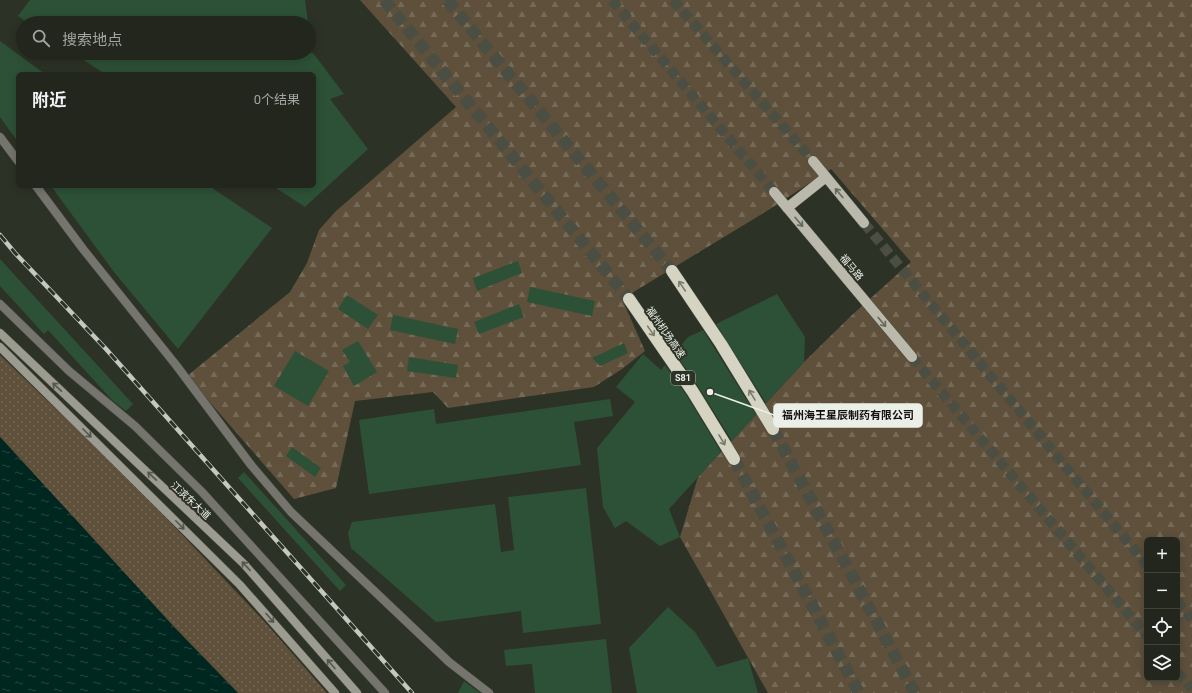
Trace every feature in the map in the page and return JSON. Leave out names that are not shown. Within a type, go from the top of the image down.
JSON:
[{"type":"highway","points":[[672,271],[721,344],[773,429]]},
{"type":"highway","name":"福州机场高速","points":[[628,299],[693,392],[734,459]]},
{"type":"main road","points":[[813,161],[864,223]]},
{"type":"main road","points":[[787,208],[826,178]]},
{"type":"main road","name":"福马路","points":[[774,192],[912,357]]},
{"type":"main road","name":"江滨东大道","points":[[0,332],[244,564],[357,693]]},
{"type":"main road","points":[[0,347],[240,585],[335,693]]},
{"type":"street","points":[[0,137],[16,158]]},
{"type":"street","points":[[37,188],[83,249],[176,364],[251,465],[291,512],[449,662],[489,693]]},
{"type":"street","points":[[0,304],[69,371],[135,426],[202,492],[385,693]]},
{"type":"green space","points":[[360,0],[1192,0],[1192,693],[768,693],[680,537],[698,477],[804,362],[852,315],[911,262],[831,169],[770,209],[622,299],[645,351],[622,369],[594,387],[448,408],[433,392],[355,401],[336,488],[294,499],[187,376],[290,292],[307,263],[319,230],[336,211],[456,107]]},
{"type":"green space","points":[[0,355],[133,483],[264,621],[327,693],[238,693],[175,628],[0,437]]},
{"type":"water","points":[[0,437],[175,628],[238,693],[0,693]]},
{"type":"building","points":[[30,0],[305,0],[307,16],[18,16]]},
{"type":"building","points":[[0,41],[16,53],[16,60],[26,60],[42,72],[16,72],[16,139],[0,117]]},
{"type":"building","points":[[316,57],[344,94],[330,99],[368,149],[305,207],[276,188],[316,188],[316,72],[102,72],[84,60],[316,60]]},
{"type":"building","points":[[52,188],[212,188],[272,228],[178,349],[114,272]]},
{"type":"building","points":[[0,259],[133,404],[126,411],[112,400],[48,330],[44,334],[0,286]]},
{"type":"building","points":[[518,261],[522,273],[477,291],[473,278]]},
{"type":"building","points":[[530,287],[595,301],[592,316],[527,302]]},
{"type":"building","points":[[777,294],[805,337],[804,362],[766,403],[716,324]]},
{"type":"building","points":[[347,295],[378,315],[368,329],[338,309]]},
{"type":"building","points":[[519,304],[524,317],[479,334],[474,322]]},
{"type":"building","points":[[393,315],[458,329],[455,344],[390,330]]},
{"type":"building","points":[[703,330],[756,415],[732,441],[675,353],[688,337]]},
{"type":"building","points":[[358,341],[377,372],[354,386],[343,366],[350,362],[342,350]]},
{"type":"building","points":[[624,343],[628,353],[600,366],[592,358]]},
{"type":"building","points":[[295,351],[329,371],[308,406],[274,386]]},
{"type":"building","points":[[643,354],[661,370],[665,365],[687,396],[721,452],[669,509],[680,537],[660,546],[626,521],[615,528],[603,507],[597,448],[635,402],[616,387]]},
{"type":"building","points":[[409,357],[458,365],[456,378],[407,371]]},
{"type":"building","points":[[610,399],[613,416],[574,422],[581,465],[369,494],[359,420],[434,409],[436,424]]},
{"type":"building","points":[[292,447],[321,468],[315,477],[286,456]]},
{"type":"building","points":[[244,472],[346,585],[340,591],[238,478]]},
{"type":"building","points":[[586,488],[601,624],[523,633],[521,611],[436,622],[351,548],[348,533],[352,522],[495,504],[501,552],[514,550],[508,497]]},
{"type":"building","points":[[668,607],[695,632],[717,667],[748,658],[758,693],[637,693],[629,648]]},
{"type":"building","points":[[606,639],[612,693],[535,693],[532,664],[506,666],[504,650]]},
{"type":"building","points":[[464,681],[480,693],[458,693]]},
{"type":"tunnel","points":[[384,0],[629,299]]},
{"type":"tunnel","points":[[447,0],[672,271]]},
{"type":"tunnel","points":[[612,0],[774,192]]},
{"type":"tunnel","points":[[673,0],[813,161]]},
{"type":"tunnel","points":[[864,223],[1144,561]]},
{"type":"tunnel","points":[[912,357],[1144,632]]},
{"type":"tunnel","points":[[773,429],[915,693]]},
{"type":"tunnel","points":[[734,459],[859,693]]},
{"type":"tunnel","points":[[1180,605],[1192,619]]},
{"type":"tunnel","points":[[1180,675],[1192,689]]},
{"type":"railway","points":[[0,235],[15,253],[106,349],[412,693]]},
{"type":"place","name":"福州海王星辰制药有限公司","points":[[710,392]]}]
